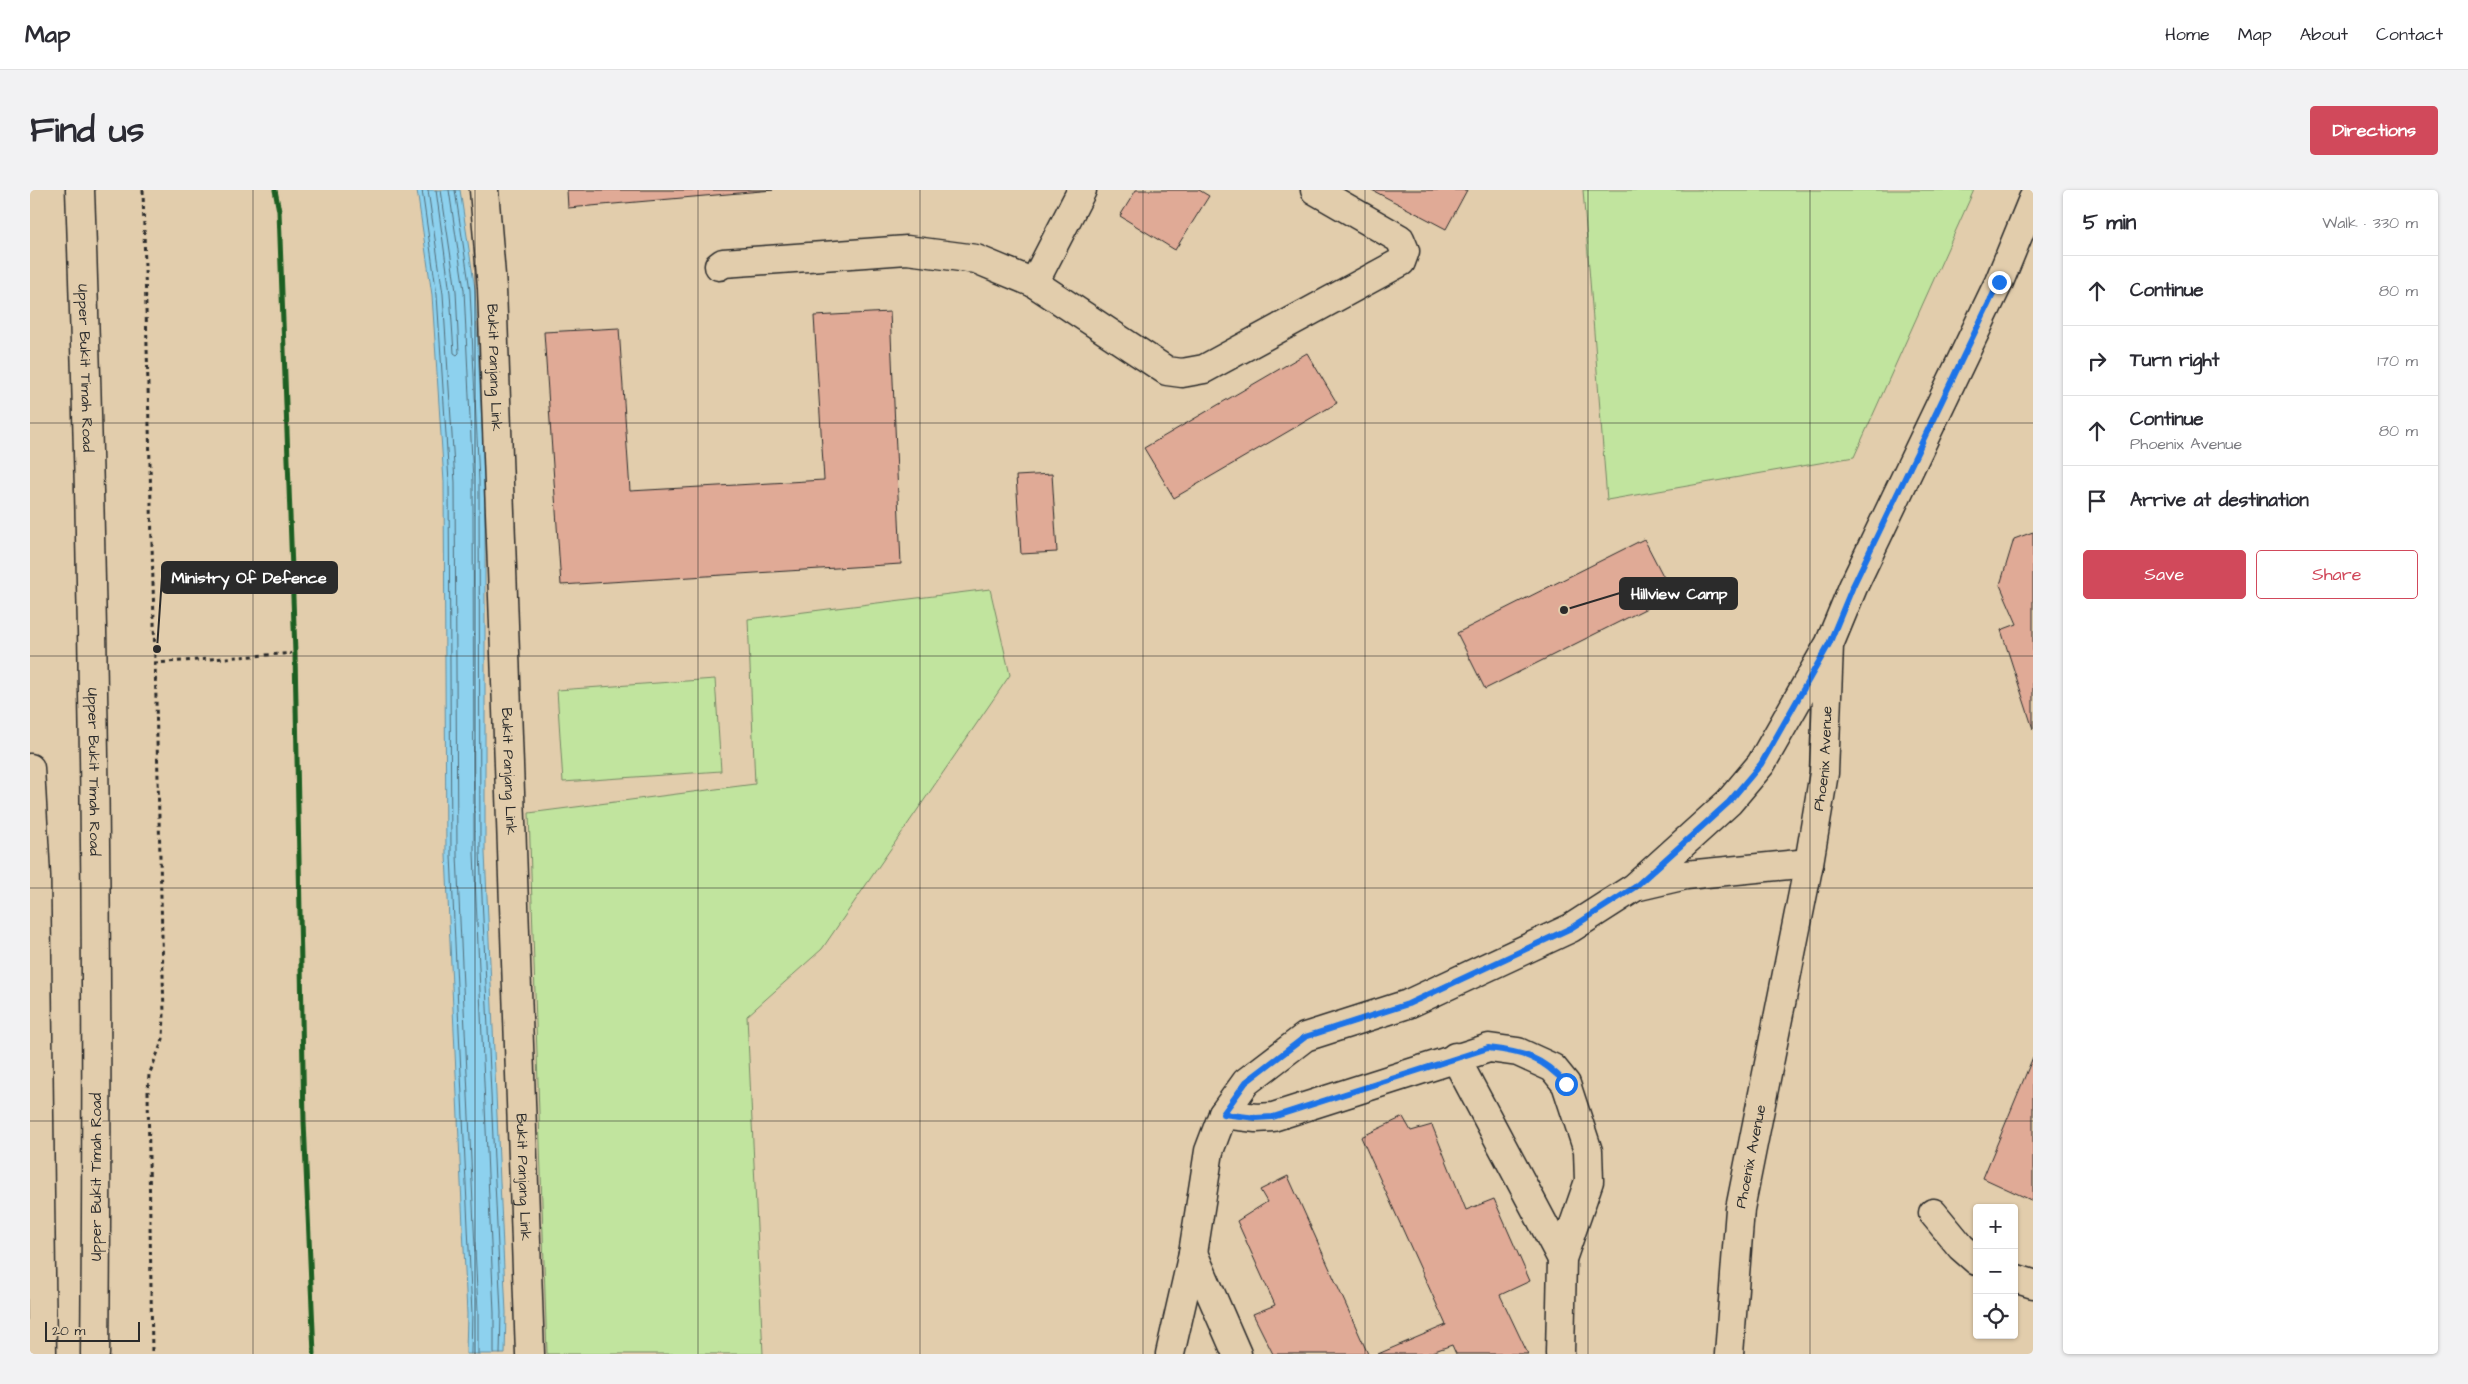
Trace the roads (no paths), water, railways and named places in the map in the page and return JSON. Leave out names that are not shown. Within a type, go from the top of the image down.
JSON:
[{"type":"main road","name":"Upper Bukit Timah Road","points":[[80,190],[88,412],[96,810],[95,1354]]},
{"type":"main road","name":"Bukit Panjang Link","points":[[484,190],[492,288],[530,1354]]},
{"type":"main road","points":[[1034,283],[1082,190]]},
{"type":"main road","points":[[719,266],[723,263],[907,250],[976,259],[1034,283],[1167,371],[1182,373],[1204,369],[1401,262],[1405,251],[1400,240],[1315,190]]},
{"type":"main road","name":"Phoenix Avenue","points":[[1729,1354],[1740,1209],[1809,864],[1824,773],[1829,644],[1853,586],[1999,282],[2033,199]]},
{"type":"main road","points":[[1170,1354],[1193,1253],[1209,1151],[1223,1114],[1246,1082],[1305,1037],[1408,1004],[1571,928],[1635,887],[1729,802],[1761,764],[1829,644]]},
{"type":"main road","points":[[30,768],[36,876],[38,1352]]},
{"type":"main road","points":[[1635,887],[1686,876],[1809,864]]},
{"type":"main road","points":[[1223,1114],[1256,1118],[1273,1117],[1455,1057],[1488,1048],[1518,1052],[1553,1068],[1566,1084],[1588,1151],[1589,1181],[1562,1259],[1560,1354]]},
{"type":"main road","points":[[1455,1057],[1562,1259]]},
{"type":"main road","points":[[1933,1213],[1961,1247],[1973,1258]]},
{"type":"main road","points":[[1193,1253],[1237,1354]]},
{"type":"main road","points":[[2018,1279],[2033,1284]]},
{"type":"water","points":[[417,190],[460,190],[475,289],[485,481],[485,853],[506,1313],[505,1354],[466,1354],[467,1314],[446,855],[444,482],[432,295]]},
{"type":"place","name":"Hillview Camp","points":[[1564,610]]},
{"type":"place","name":"Ministry Of Defence","points":[[157,649]]}]
